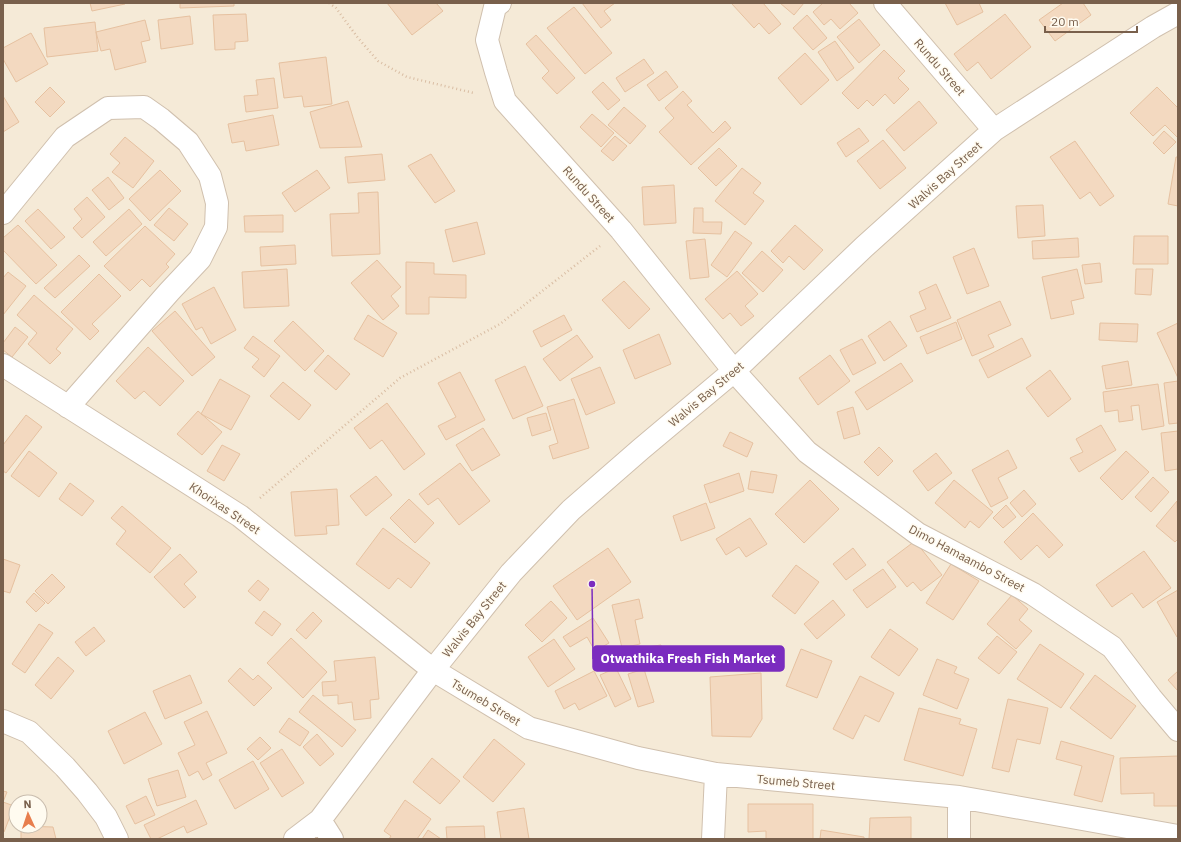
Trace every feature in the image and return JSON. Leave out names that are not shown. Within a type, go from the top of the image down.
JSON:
[{"type":"street","name":"Rundu Street","points":[[500,3],[496,7],[487,40],[505,101],[622,230],[734,371]]},
{"type":"street","name":"Rundu Street","points":[[885,3],[994,130]]},
{"type":"street","name":"Walvis Bay Street","points":[[295,839],[320,820],[433,670],[511,573],[571,510],[640,449],[734,371],[864,247],[994,130],[1153,27],[1178,13]]},
{"type":"street","points":[[3,213],[64,137],[108,108],[144,107],[188,142],[210,176],[217,203],[216,227],[200,259],[68,407]]},
{"type":"street","name":"Khorixas Street","points":[[3,365],[240,516],[433,670]]},
{"type":"street","name":"Dimo Hamaambo Street","points":[[734,371],[807,452],[918,534],[1033,594],[1112,647],[1151,698],[1178,730]]},
{"type":"street","name":"Tsumeb Street","points":[[433,670],[529,728],[638,758],[716,774],[959,797],[1178,836]]},
{"type":"street","points":[[3,721],[29,732],[65,767],[106,817],[117,839]]},
{"type":"street","points":[[713,839],[716,774]]},
{"type":"street","points":[[959,797],[960,839]]},
{"type":"street","points":[[320,820],[332,839]]},
{"type":"path","points":[[329,3],[336,8],[358,38],[378,61],[407,77],[505,101]]},
{"type":"path","points":[[240,516],[400,378],[500,324],[622,230]]},
{"type":"shaded area","points":[[3,3],[1178,3],[1178,839],[3,839]]},
{"type":"building","points":[[90,3],[125,3],[125,4],[92,11]]},
{"type":"building","points":[[180,3],[234,3],[234,6],[180,8]]},
{"type":"building","points":[[387,3],[436,3],[443,11],[412,35]]},
{"type":"building","points":[[582,3],[615,3],[604,11],[611,20],[601,28]]},
{"type":"building","points":[[763,3],[781,24],[769,34],[759,23],[754,28],[732,4]]},
{"type":"building","points":[[780,3],[804,3],[794,15]]},
{"type":"building","points":[[823,3],[849,3],[858,13],[840,29],[831,19],[824,25],[813,12]]},
{"type":"building","points":[[945,3],[979,3],[983,12],[957,25]]},
{"type":"building","points":[[1063,3],[1083,3],[1091,15],[1055,41],[1039,20]]},
{"type":"building","points":[[574,7],[612,53],[585,74],[547,28]]},
{"type":"building","points":[[246,14],[248,41],[235,42],[235,49],[215,50],[213,15]]},
{"type":"building","points":[[1005,14],[1031,47],[991,79],[978,62],[967,71],[954,54]]},
{"type":"building","points":[[807,15],[827,38],[813,50],[793,28]]},
{"type":"building","points":[[190,16],[193,44],[161,49],[158,20]]},
{"type":"building","points":[[859,19],[880,45],[859,63],[837,37]]},
{"type":"building","points":[[145,20],[150,40],[141,42],[146,62],[115,70],[110,49],[101,51],[96,32]]},
{"type":"building","points":[[95,22],[98,51],[47,57],[44,28]]},
{"type":"building","points":[[31,33],[48,64],[16,82],[3,59],[3,48]]},
{"type":"building","points":[[536,35],[575,78],[557,94],[542,78],[549,71],[526,44]]},
{"type":"building","points":[[835,41],[854,68],[837,81],[818,52]]},
{"type":"building","points":[[884,50],[905,71],[898,78],[909,89],[894,104],[885,94],[873,106],[867,100],[858,109],[842,93]]},
{"type":"building","points":[[805,53],[829,80],[801,105],[778,78]]},
{"type":"building","points":[[326,57],[332,104],[304,107],[302,96],[284,98],[279,63]]},
{"type":"building","points":[[644,59],[654,73],[625,92],[616,78]]},
{"type":"building","points":[[666,71],[678,87],[659,101],[647,85]]},
{"type":"building","points":[[274,78],[278,108],[246,112],[244,96],[258,95],[256,80]]},
{"type":"building","points":[[603,82],[620,100],[608,110],[592,92]]},
{"type":"building","points":[[50,87],[65,102],[50,117],[35,102]]},
{"type":"building","points":[[1157,87],[1178,108],[1178,138],[1165,125],[1153,136],[1130,113]]},
{"type":"building","points":[[683,91],[692,101],[687,105],[713,133],[725,121],[731,128],[691,165],[659,132],[674,118],[665,108]]},
{"type":"building","points":[[3,96],[19,122],[3,132]]},
{"type":"building","points":[[348,101],[362,147],[320,148],[310,112]]},
{"type":"building","points":[[919,101],[937,123],[904,151],[886,130]]},
{"type":"building","points":[[624,107],[646,126],[630,144],[608,125]]},
{"type":"building","points":[[592,114],[614,133],[601,147],[580,127]]},
{"type":"building","points":[[273,115],[279,145],[246,151],[244,141],[232,143],[228,124]]},
{"type":"building","points":[[859,128],[869,141],[846,157],[837,143]]},
{"type":"building","points":[[1164,131],[1176,142],[1164,154],[1153,143]]},
{"type":"building","points":[[615,136],[627,146],[613,161],[601,151]]},
{"type":"building","points":[[125,137],[154,161],[133,188],[112,172],[120,163],[110,154]]},
{"type":"building","points":[[883,140],[906,168],[880,189],[857,161]]},
{"type":"building","points":[[1075,141],[1114,196],[1100,206],[1090,192],[1080,199],[1050,157]]},
{"type":"building","points":[[719,148],[737,166],[716,186],[698,168]]},
{"type":"building","points":[[382,154],[385,180],[348,183],[345,157]]},
{"type":"building","points":[[431,154],[455,191],[435,203],[408,166]]},
{"type":"building","points":[[1176,157],[1178,157],[1178,206],[1168,204]]},
{"type":"building","points":[[742,168],[761,183],[753,193],[764,201],[745,225],[715,201]]},
{"type":"building","points":[[160,170],[181,191],[150,221],[129,199]]},
{"type":"building","points":[[317,170],[330,188],[295,212],[282,193]]},
{"type":"building","points":[[108,177],[124,198],[109,210],[92,190]]},
{"type":"building","points":[[674,185],[676,223],[644,225],[642,187]]},
{"type":"building","points":[[378,192],[380,254],[332,256],[330,214],[359,213],[358,193]]},
{"type":"building","points":[[87,197],[105,217],[82,238],[73,228],[82,219],[74,209]]},
{"type":"building","points":[[1043,205],[1045,236],[1018,238],[1016,206]]},
{"type":"building","points":[[169,208],[188,224],[174,241],[154,225]]},
{"type":"building","points":[[694,208],[703,208],[703,222],[722,222],[721,234],[693,233]]},
{"type":"building","points":[[38,209],[65,237],[51,249],[25,221]]},
{"type":"building","points":[[129,209],[142,224],[106,256],[93,242]]},
{"type":"building","points":[[283,215],[283,232],[245,232],[244,216]]},
{"type":"building","points":[[477,222],[485,254],[453,262],[445,230]]},
{"type":"building","points":[[18,225],[57,265],[36,284],[3,250],[3,238]]},
{"type":"building","points":[[795,225],[823,250],[804,270],[789,256],[783,263],[771,251]]},
{"type":"building","points":[[145,226],[175,254],[166,264],[169,267],[150,287],[142,279],[130,291],[104,266]]},
{"type":"building","points":[[735,231],[752,243],[727,277],[711,265]]},
{"type":"building","points":[[1134,236],[1168,236],[1168,264],[1133,264]]},
{"type":"building","points":[[1078,238],[1079,257],[1033,259],[1032,241]]},
{"type":"building","points":[[705,239],[709,277],[690,279],[686,241]]},
{"type":"building","points":[[295,245],[296,264],[261,266],[260,247]]},
{"type":"building","points":[[974,248],[989,286],[967,294],[953,257]]},
{"type":"building","points":[[762,251],[783,270],[763,292],[742,273]]},
{"type":"building","points":[[79,255],[90,266],[55,298],[44,288]]},
{"type":"building","points":[[377,260],[401,287],[391,296],[399,306],[383,320],[351,283]]},
{"type":"building","points":[[406,262],[434,263],[434,274],[466,275],[466,298],[429,297],[429,314],[406,314]]},
{"type":"building","points":[[1100,263],[1102,282],[1085,284],[1082,265]]},
{"type":"building","points":[[287,269],[289,306],[244,308],[242,272]]},
{"type":"building","points":[[1077,269],[1084,298],[1071,301],[1074,314],[1051,319],[1042,277]]},
{"type":"building","points":[[1136,269],[1153,269],[1151,295],[1135,294]]},
{"type":"building","points":[[737,271],[758,294],[745,306],[754,316],[741,326],[730,313],[723,319],[705,299]]},
{"type":"building","points":[[8,272],[26,286],[3,315],[3,278]]},
{"type":"building","points":[[99,274],[121,296],[92,324],[99,331],[90,340],[61,312]]},
{"type":"building","points":[[624,281],[650,309],[629,329],[602,300]]},
{"type":"building","points":[[936,284],[951,318],[917,332],[910,316],[926,309],[919,292]]},
{"type":"building","points":[[214,287],[236,330],[211,344],[202,327],[196,330],[182,304]]},
{"type":"building","points":[[34,295],[73,329],[56,349],[61,353],[50,364],[28,344],[37,333],[17,315]]},
{"type":"building","points":[[1000,301],[1011,325],[988,335],[994,347],[972,356],[957,320]]},
{"type":"building","points":[[175,311],[215,357],[192,376],[152,331]]},
{"type":"building","points":[[368,315],[397,333],[383,357],[354,339]]},
{"type":"building","points":[[564,315],[572,330],[541,347],[533,331]]},
{"type":"building","points":[[293,321],[324,351],[305,371],[274,341]]},
{"type":"building","points":[[890,321],[907,346],[884,361],[868,336]]},
{"type":"building","points":[[956,322],[962,339],[927,354],[920,337]]},
{"type":"building","points":[[1100,323],[1138,324],[1137,342],[1099,340]]},
{"type":"building","points":[[1178,323],[1178,378],[1157,333]]},
{"type":"building","points":[[15,327],[28,337],[12,357],[3,350],[3,343]]},
{"type":"building","points":[[659,334],[671,364],[635,379],[623,350]]},
{"type":"building","points":[[577,335],[593,357],[560,381],[543,359]]},
{"type":"building","points":[[253,336],[280,356],[264,377],[252,367],[259,359],[244,348]]},
{"type":"building","points":[[1022,338],[1031,356],[988,378],[979,360]]},
{"type":"building","points":[[862,339],[876,363],[853,375],[840,350]]},
{"type":"building","points":[[148,347],[184,381],[160,406],[144,391],[135,399],[116,381]]},
{"type":"building","points":[[328,355],[350,374],[336,390],[314,371]]},
{"type":"building","points":[[830,355],[850,381],[818,405],[799,378]]},
{"type":"building","points":[[1128,361],[1132,385],[1106,389],[1102,366]]},
{"type":"building","points":[[901,363],[913,381],[867,410],[855,392]]},
{"type":"building","points":[[525,366],[543,406],[513,419],[495,380]]},
{"type":"building","points":[[600,367],[615,403],[586,415],[571,379]]},
{"type":"building","points":[[1050,370],[1071,399],[1048,417],[1026,388]]},
{"type":"building","points":[[460,372],[485,420],[446,440],[438,426],[456,417],[438,383]]},
{"type":"building","points":[[220,379],[250,396],[231,430],[201,414]]},
{"type":"building","points":[[1178,381],[1178,423],[1169,424],[1164,383]]},
{"type":"building","points":[[283,382],[311,405],[299,420],[270,396]]},
{"type":"building","points":[[1158,384],[1164,426],[1142,430],[1139,405],[1131,406],[1133,420],[1119,422],[1118,410],[1105,412],[1103,392]]},
{"type":"building","points":[[574,399],[589,448],[553,459],[549,446],[558,443],[547,407]]},
{"type":"building","points":[[387,403],[425,454],[404,470],[382,440],[370,449],[354,428]]},
{"type":"building","points":[[853,407],[860,434],[844,439],[837,412]]},
{"type":"building","points":[[198,411],[222,432],[202,455],[177,434]]},
{"type":"building","points":[[546,413],[551,430],[532,436],[527,418]]},
{"type":"building","points":[[26,415],[42,427],[6,473],[3,471],[3,445]]},
{"type":"building","points":[[1101,425],[1116,450],[1079,472],[1070,458],[1083,452],[1076,439]]},
{"type":"building","points":[[483,428],[500,455],[472,471],[456,445]]},
{"type":"building","points":[[1178,431],[1178,469],[1165,471],[1161,433]]},
{"type":"building","points":[[730,432],[753,443],[747,457],[723,446]]},
{"type":"building","points":[[222,445],[240,454],[224,481],[207,471]]},
{"type":"building","points":[[879,447],[893,461],[878,476],[864,462]]},
{"type":"building","points":[[1008,450],[1017,468],[998,478],[1008,498],[991,507],[972,470]]},
{"type":"building","points":[[29,451],[57,473],[39,497],[11,476]]},
{"type":"building","points":[[1126,451],[1149,472],[1122,500],[1100,478]]},
{"type":"building","points":[[936,453],[952,473],[928,491],[913,471]]},
{"type":"building","points":[[460,463],[490,501],[459,525],[438,498],[428,505],[419,494]]},
{"type":"building","points":[[751,471],[777,475],[773,493],[748,489]]},
{"type":"building","points":[[739,473],[744,491],[710,503],[704,485]]},
{"type":"building","points":[[376,476],[392,495],[366,516],[350,496]]},
{"type":"building","points":[[1153,477],[1169,492],[1151,512],[1135,497]]},
{"type":"building","points":[[810,480],[839,509],[804,543],[775,514]]},
{"type":"building","points":[[954,480],[993,512],[979,528],[970,521],[965,528],[935,503]]},
{"type":"building","points":[[70,483],[94,501],[82,516],[59,499]]},
{"type":"building","points":[[337,489],[339,525],[326,526],[327,534],[295,536],[291,492]]},
{"type":"building","points":[[1024,490],[1036,504],[1022,517],[1010,503]]},
{"type":"building","points":[[409,499],[434,523],[415,543],[390,518]]},
{"type":"building","points":[[1177,501],[1178,539],[1175,542],[1156,526]]},
{"type":"building","points":[[706,503],[715,528],[681,541],[673,516]]},
{"type":"building","points":[[1006,505],[1016,517],[1003,528],[993,518]]},
{"type":"building","points":[[122,506],[171,548],[150,573],[116,544],[126,531],[111,518]]},
{"type":"building","points":[[1033,513],[1063,545],[1049,558],[1037,545],[1021,560],[1004,542]]},
{"type":"building","points":[[750,518],[767,544],[746,557],[739,547],[726,555],[716,539]]},
{"type":"building","points":[[383,528],[430,563],[411,588],[398,578],[389,589],[356,564]]},
{"type":"building","points":[[915,541],[942,575],[921,591],[913,582],[907,587],[887,562]]},
{"type":"building","points":[[608,548],[631,582],[577,620],[553,586]]},
{"type":"building","points":[[853,548],[866,565],[846,580],[833,564]]},
{"type":"building","points":[[1144,551],[1171,588],[1143,608],[1132,593],[1112,607],[1096,585]]},
{"type":"building","points":[[180,554],[197,572],[184,584],[196,597],[184,608],[154,577]]},
{"type":"building","points":[[3,559],[20,565],[10,593],[3,591]]},
{"type":"building","points":[[951,564],[979,581],[953,620],[926,603]]},
{"type":"building","points":[[796,565],[819,582],[795,614],[772,596]]},
{"type":"building","points":[[883,569],[896,587],[867,608],[853,590]]},
{"type":"building","points":[[52,574],[65,587],[48,604],[35,591]]},
{"type":"building","points":[[258,580],[269,589],[260,601],[248,591]]},
{"type":"building","points":[[1178,590],[1178,636],[1177,637],[1157,602]]},
{"type":"building","points":[[34,593],[45,603],[36,612],[26,602]]},
{"type":"building","points":[[1012,595],[1028,609],[1019,620],[1032,631],[1016,649],[987,624]]},
{"type":"building","points":[[639,599],[643,618],[635,620],[640,644],[622,648],[612,605]]},
{"type":"building","points":[[833,600],[845,615],[817,639],[804,624]]},
{"type":"building","points":[[551,601],[567,618],[542,642],[525,625]]},
{"type":"building","points":[[264,611],[281,624],[272,636],[255,623]]},
{"type":"building","points":[[313,612],[322,621],[306,639],[296,630]]},
{"type":"building","points":[[593,618],[609,643],[595,651],[587,637],[570,647],[563,637]]},
{"type":"building","points":[[39,624],[53,633],[25,673],[12,664]]},
{"type":"building","points":[[94,627],[105,641],[86,656],[75,642]]},
{"type":"building","points":[[890,629],[918,649],[899,676],[871,657]]},
{"type":"building","points":[[997,636],[1017,652],[999,674],[978,658]]},
{"type":"building","points":[[291,638],[327,672],[303,698],[267,663]]},
{"type":"building","points":[[554,639],[575,669],[548,687],[528,657]]},
{"type":"building","points":[[1040,644],[1084,674],[1061,708],[1017,679]]},
{"type":"building","points":[[661,645],[664,665],[623,671],[620,651]]},
{"type":"building","points":[[801,649],[832,661],[817,698],[786,686]]},
{"type":"building","points":[[58,657],[74,671],[51,699],[35,685]]},
{"type":"building","points":[[375,657],[379,699],[370,700],[371,718],[354,720],[352,702],[338,704],[338,695],[323,696],[322,682],[336,681],[334,661]]},
{"type":"building","points":[[937,659],[957,667],[954,673],[969,679],[957,709],[923,695]]},
{"type":"building","points":[[240,668],[253,680],[258,675],[272,688],[254,706],[228,681]]},
{"type":"building","points":[[616,668],[631,699],[615,707],[600,675]]},
{"type":"building","points":[[644,669],[654,702],[638,707],[628,674]]},
{"type":"building","points":[[594,671],[607,696],[579,710],[575,703],[564,709],[555,691]]},
{"type":"building","points":[[1178,671],[1178,691],[1168,680]]},
{"type":"building","points":[[761,673],[762,719],[751,737],[712,736],[710,677]]},
{"type":"building","points":[[190,675],[202,703],[165,719],[153,691]]},
{"type":"building","points":[[1095,675],[1136,706],[1111,739],[1070,708]]},
{"type":"building","points":[[860,676],[894,693],[879,722],[865,715],[853,739],[833,729]]},
{"type":"building","points":[[313,695],[356,730],[342,747],[299,712]]},
{"type":"building","points":[[1008,699],[1048,708],[1040,744],[1017,739],[1009,772],[992,768]]},
{"type":"building","points":[[919,708],[961,719],[959,724],[977,729],[963,776],[904,760]]},
{"type":"building","points":[[207,711],[227,753],[206,763],[212,775],[203,780],[198,771],[189,776],[178,753],[195,745],[184,722]]},
{"type":"building","points":[[145,712],[162,744],[124,764],[108,731]]},
{"type":"building","points":[[289,718],[309,732],[300,746],[279,732]]},
{"type":"building","points":[[317,734],[334,754],[320,766],[303,747]]},
{"type":"building","points":[[260,737],[271,748],[258,760],[247,749]]},
{"type":"building","points":[[494,739],[525,764],[493,802],[463,777]]},
{"type":"building","points":[[1061,741],[1114,756],[1102,802],[1074,795],[1082,766],[1056,759]]},
{"type":"building","points":[[282,749],[304,783],[282,797],[260,763]]},
{"type":"building","points":[[1178,756],[1178,806],[1154,806],[1154,793],[1121,794],[1120,758]]},
{"type":"building","points":[[432,758],[460,781],[440,804],[413,782]]},
{"type":"building","points":[[253,761],[269,789],[235,809],[219,780]]},
{"type":"building","points":[[178,770],[186,797],[157,806],[148,779]]},
{"type":"building","points":[[3,791],[7,792],[3,802]]},
{"type":"building","points":[[146,796],[155,815],[135,824],[126,806]]},
{"type":"building","points":[[196,800],[207,824],[187,833],[184,826],[157,839],[151,839],[144,825]]},
{"type":"building","points":[[405,800],[431,819],[417,839],[389,839],[391,836],[384,831]]},
{"type":"building","points":[[3,802],[8,804],[8,822],[3,832]]},
{"type":"building","points":[[748,804],[813,804],[813,839],[766,839],[766,831],[748,832]]},
{"type":"building","points":[[524,808],[529,839],[501,839],[497,812]]},
{"type":"building","points":[[911,817],[911,839],[869,839],[870,818]]},
{"type":"building","points":[[484,826],[485,839],[447,839],[446,827]]},
{"type":"building","points":[[48,827],[53,827],[56,839],[21,839],[21,834],[48,834]]},
{"type":"building","points":[[428,830],[441,839],[422,839]]},
{"type":"building","points":[[821,830],[864,837],[864,839],[820,839]]},
{"type":"place","name":"Otwathika Fresh Fish Market","points":[[592,584]]}]
